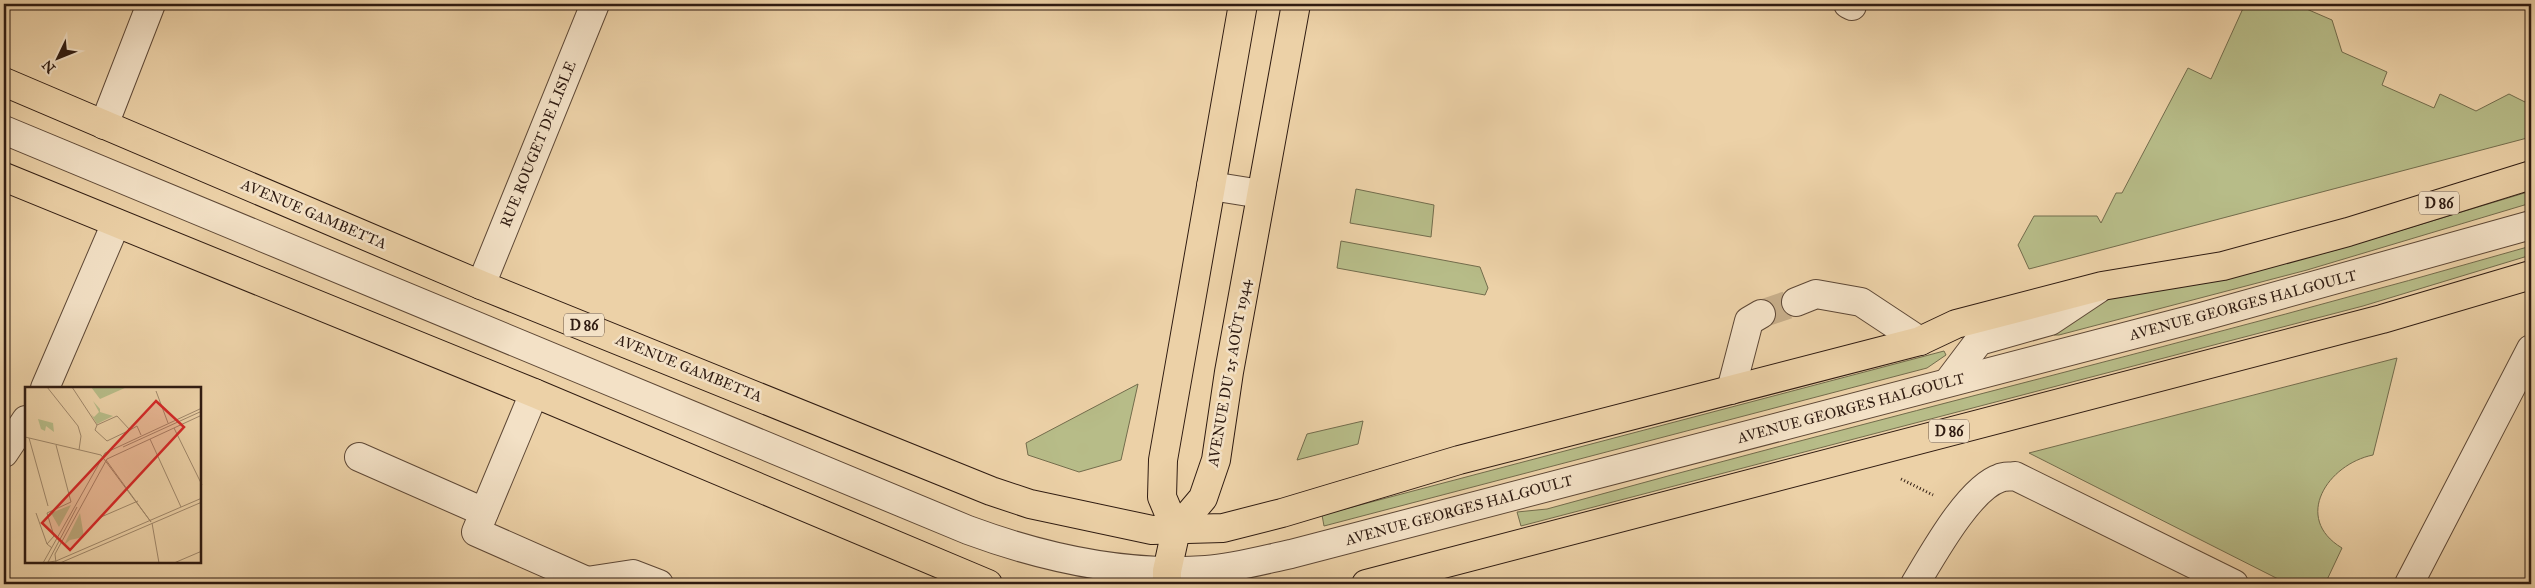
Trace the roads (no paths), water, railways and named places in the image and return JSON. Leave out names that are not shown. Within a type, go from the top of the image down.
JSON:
[{"type":"main road","points":[[1167,578],[1176,530],[1162,497],[1163,460],[1243,4]]},
{"type":"main road","name":"AVENUE DU 25 AOÛT 1944","points":[[1176,530],[1203,498],[1216,460],[1229,372],[1296,4]]},
{"type":"main road","name":"AVENUE GAMBETTA","points":[[4,82],[481,285],[1010,498],[1152,530],[1223,528],[1282,513],[1459,460],[1731,390]]},
{"type":"main road","name":"D 86","points":[[1731,390],[1920,341],[1956,324],[2102,286],[2223,266],[2348,232],[2531,175]]},
{"type":"main road","points":[[4,177],[534,393],[988,584]]},
{"type":"main road","name":"D 86","points":[[1366,584],[2382,319],[2531,275]]},
{"type":"street","points":[[104,125],[151,4]]},
{"type":"street","name":"RUE ROUGET DE LISLE","points":[[481,285],[595,4]]},
{"type":"street","points":[[4,130],[968,530],[1013,547],[1067,560],[1167,578]]},
{"type":"street","points":[[1211,186],[1261,194]]},
{"type":"street","points":[[45,387],[116,222]]},
{"type":"street","name":"AVENUE GEORGES HALGOULT","points":[[1167,578],[1291,554],[2201,317],[2531,224]]},
{"type":"street","points":[[1948,382],[1979,340],[2050,321],[2102,286]]},
{"type":"street","points":[[1796,302],[1816,294],[1861,302],[1920,341]]},
{"type":"street","points":[[1731,390],[1749,321],[1762,314]]},
{"type":"street","points":[[2409,584],[2531,349]]},
{"type":"street","points":[[534,393],[476,532],[586,582],[633,574],[659,584]]},
{"type":"street","points":[[4,453],[25,422]]},
{"type":"street","points":[[358,457],[484,512]]},
{"type":"street","points":[[1915,584],[1966,505],[1988,485],[2000,478],[2015,476],[2234,584]]},
{"type":"tunnel","points":[[1761,314],[1796,302]]}]
